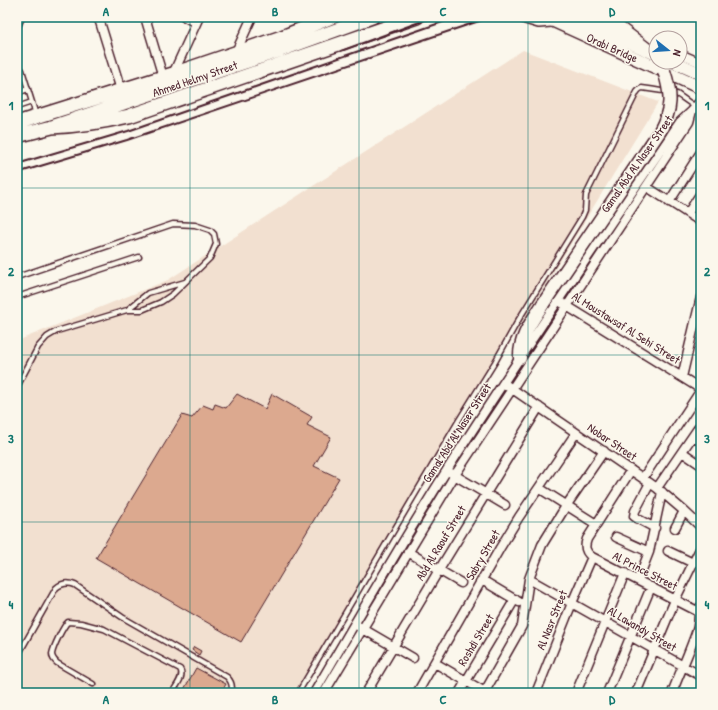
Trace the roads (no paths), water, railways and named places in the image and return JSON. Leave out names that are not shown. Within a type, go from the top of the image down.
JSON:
[{"type":"main road","name":"Ahmed Helmy Street","points":[[17,136],[52,127],[281,50],[372,17]]},
{"type":"main road","points":[[52,127],[78,126],[129,116],[417,17]]},
{"type":"main road","points":[[526,17],[540,21],[548,18]]},
{"type":"main road","name":"Orabi Bridge","points":[[573,17],[648,51]]},
{"type":"main road","points":[[604,17],[648,50]]},
{"type":"main road","name":"Ahmed Helmy Street","points":[[17,123],[282,37],[328,18]]},
{"type":"main road","name":"Orabi Bridge","points":[[548,18],[701,88]]},
{"type":"main road","points":[[688,68],[701,74]]},
{"type":"main road","points":[[520,358],[523,336],[543,304],[660,132],[670,108],[669,84],[664,71]]},
{"type":"street","points":[[17,24],[20,17]]},
{"type":"street","points":[[97,17],[100,22],[121,90]]},
{"type":"street","points":[[145,17],[168,75]]},
{"type":"street","points":[[168,75],[198,20],[185,17]]},
{"type":"street","points":[[236,52],[252,17]]},
{"type":"street","points":[[688,57],[701,63]]},
{"type":"street","name":"Gamal Abd Al Naser Street","points":[[324,693],[455,475],[647,187],[689,122],[698,105]]},
{"type":"street","name":"Gamal Abd Al Naser Street","points":[[314,693],[447,470],[520,358],[680,122],[698,105]]},
{"type":"street","points":[[669,202],[701,152]]},
{"type":"street","points":[[647,187],[701,222]]},
{"type":"street","points":[[688,213],[701,193]]},
{"type":"street","points":[[682,377],[701,297]]},
{"type":"street","name":"Al Moustawsaf Al Sehi Street","points":[[558,300],[701,389]]},
{"type":"street","name":"Nobar Street","points":[[504,383],[660,490],[700,525]]},
{"type":"street","points":[[655,528],[634,516],[635,511],[646,481],[701,389]]},
{"type":"street","name":"Abd Al Raouf Street","points":[[366,693],[539,407]]},
{"type":"street","points":[[638,580],[649,552],[655,528],[660,490],[682,452],[701,424]]},
{"type":"street","name":"Sabry Street","points":[[418,693],[515,523],[576,433]]},
{"type":"street","points":[[693,436],[701,441]]},
{"type":"street","points":[[435,663],[485,693],[522,626],[529,579],[542,545],[566,506],[604,451]]},
{"type":"street","points":[[682,452],[701,465]]},
{"type":"street","points":[[447,470],[506,505]]},
{"type":"street","points":[[592,557],[586,550],[585,544],[596,524],[631,470]]},
{"type":"street","points":[[539,488],[596,524]]},
{"type":"street","points":[[675,528],[684,511]]},
{"type":"street","points":[[616,537],[649,552]]},
{"type":"street","points":[[636,693],[675,600],[701,547]]},
{"type":"street","points":[[668,550],[693,563]]},
{"type":"street","points":[[408,552],[461,583]]},
{"type":"street","name":"Al Prince Street","points":[[592,557],[675,600],[700,610]]},
{"type":"street","name":"Al Nasr Street","points":[[537,692],[572,602],[592,557]]},
{"type":"street","points":[[576,693],[625,573]]},
{"type":"street","name":"Al Lawandy Street","points":[[529,579],[701,676]]},
{"type":"street","points":[[482,580],[525,605]]},
{"type":"street","points":[[607,693],[651,587]]},
{"type":"street","name":"Roshdi Street","points":[[459,693],[515,599]]},
{"type":"street","points":[[672,693],[697,630],[700,610]]},
{"type":"street","points":[[355,624],[413,658]]},
{"type":"lane","points":[[17,66],[22,70],[36,117]]},
{"type":"lane","points":[[298,693],[459,420],[496,362],[519,319],[584,214],[586,195],[637,92],[645,88],[660,92],[671,92],[698,105]]},
{"type":"lane","points":[[17,93],[28,89]]},
{"type":"lane","points":[[17,107],[32,102]]},
{"type":"lane","points":[[17,277],[166,226],[188,223],[203,227],[210,230],[214,234],[216,244],[210,258],[173,294],[157,304],[142,310],[127,310],[57,331],[47,337],[38,347],[17,387]]},
{"type":"lane","points":[[17,297],[139,257]]},
{"type":"lane","points":[[127,310],[148,293],[185,282]]},
{"type":"lane","points":[[17,657],[56,588],[62,584],[68,583],[75,585],[128,620],[227,677],[232,683],[231,693]]},
{"type":"lane","points":[[93,684],[56,663],[53,659],[52,653],[64,626],[68,622],[81,623],[104,629],[180,669],[182,676],[172,693]]},
{"type":"railway","points":[[341,51],[433,17]]},
{"type":"railway","points":[[17,164],[128,131],[457,17]]},
{"type":"railway","points":[[17,173],[127,140],[491,17]]}]
